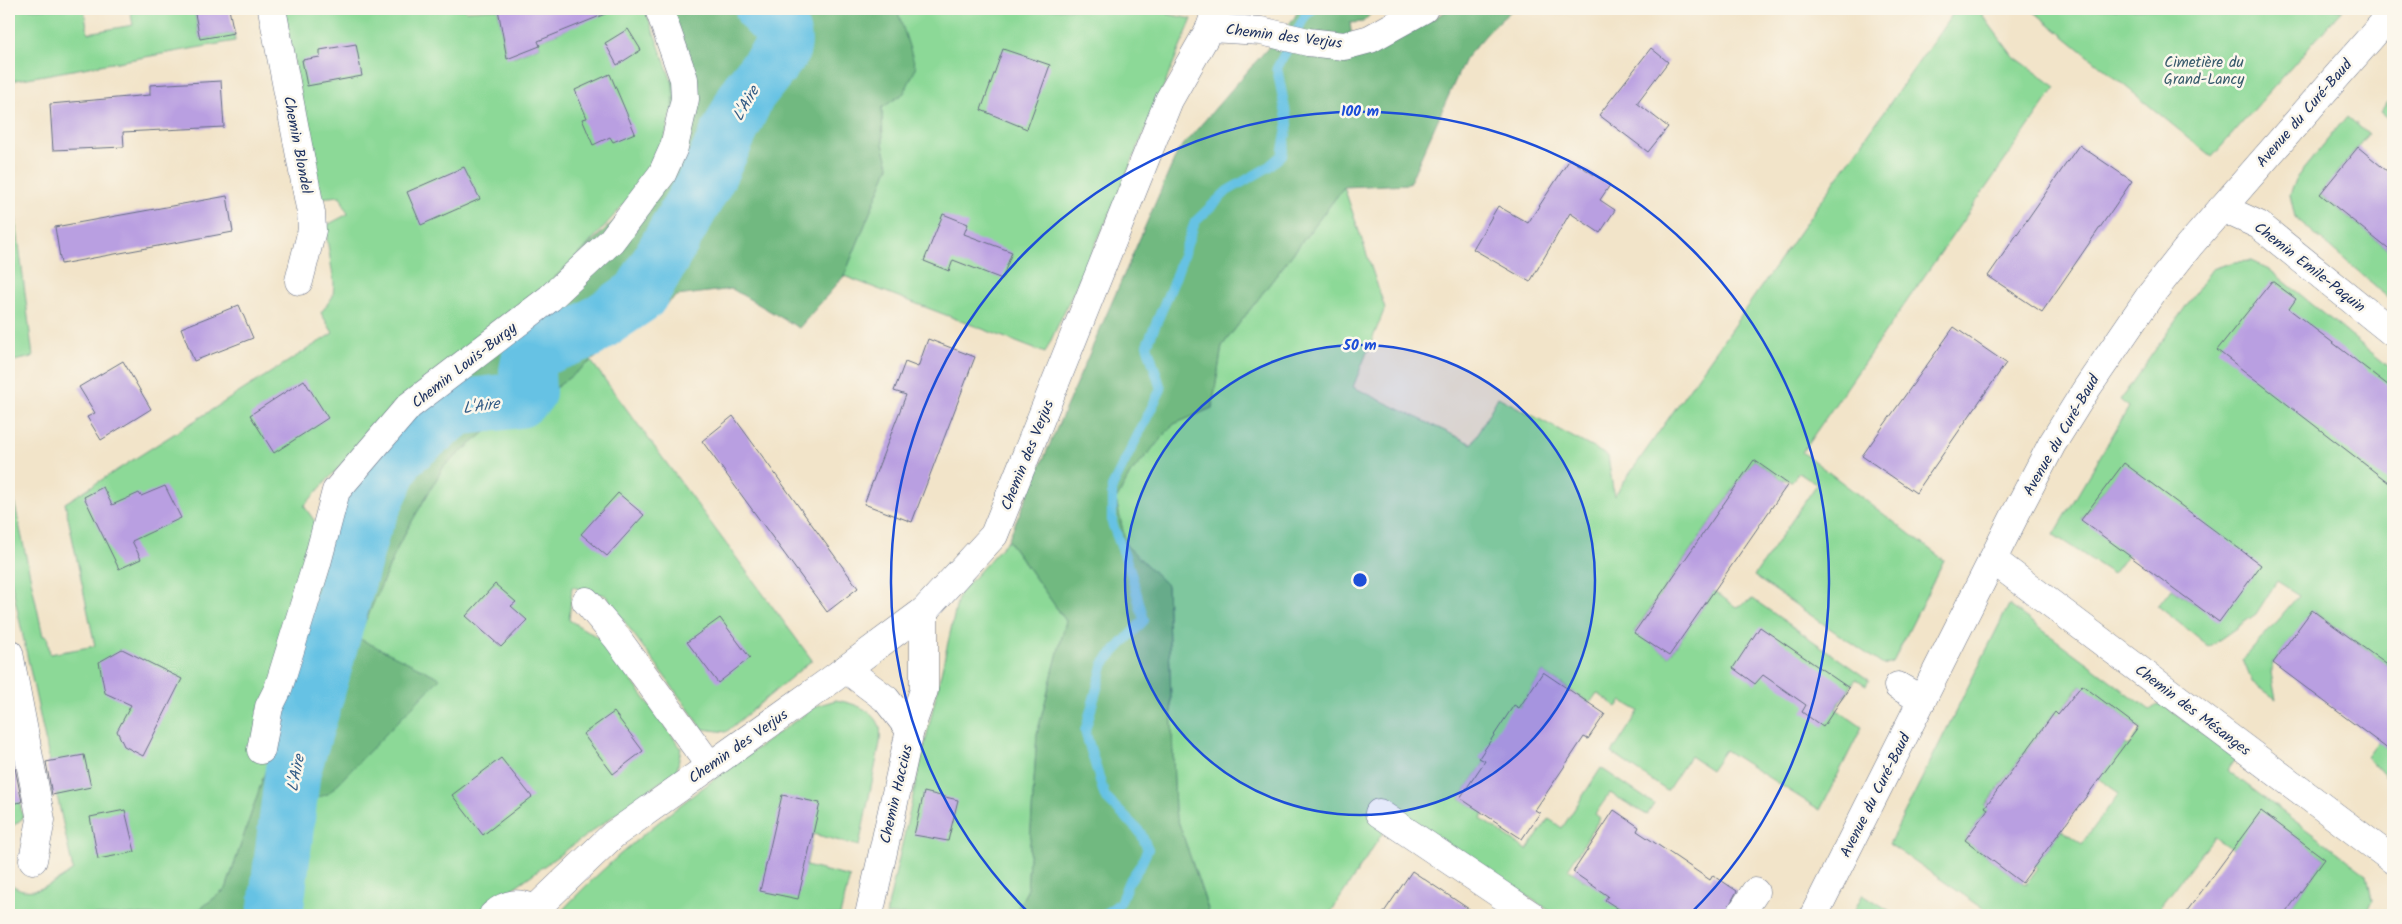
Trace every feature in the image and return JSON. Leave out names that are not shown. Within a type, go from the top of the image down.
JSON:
[{"type":"street","name":"Chemin Blondel","points":[[272,9],[311,213],[312,230],[299,282]]},
{"type":"street","name":"Chemin Louis-Burgy","points":[[261,750],[269,707],[278,689],[318,563],[336,491],[409,406],[550,298],[611,241],[662,174],[674,147],[685,99],[684,79],[659,9]]},
{"type":"street","name":"Chemin des Verjus","points":[[533,912],[613,835],[924,611],[994,535],[1169,100],[1213,18],[1308,42],[1344,46],[1370,39],[1424,9]]},
{"type":"street","name":"Avenue du Curé-Baud","points":[[1814,915],[2052,444],[2105,360],[2149,297],[2222,208],[2393,12]]},
{"type":"street","name":"Chemin Emile-Paquin","points":[[2222,208],[2259,226],[2393,333]]},
{"type":"street","name":"Chemin des Mésanges","points":[[1993,560],[2393,860]]},
{"type":"street","points":[[586,601],[616,638],[710,766]]},
{"type":"street","points":[[910,730],[924,690],[924,611]]},
{"type":"street","points":[[9,653],[41,820],[33,860]]},
{"type":"street","name":"Chemin Haccius","points":[[846,669],[886,699],[910,730],[869,915]]},
{"type":"street","points":[[1898,686],[1922,700]]},
{"type":"street","points":[[1379,812],[1531,915]]},
{"type":"street","points":[[1740,915],[1755,892]]},
{"type":"street","points":[[493,915],[501,908],[520,902],[533,912]]},
{"type":"green space","points":[[9,9],[84,9],[88,33],[133,25],[130,9],[194,9],[200,39],[234,33],[235,41],[11,81],[9,68]]},
{"type":"green space","points":[[284,9],[465,9],[466,11],[498,9],[506,53],[513,57],[540,46],[538,41],[565,30],[590,16],[592,9],[645,9],[676,92],[665,138],[636,191],[558,278],[394,406],[304,506],[316,523],[271,754],[226,889],[192,915],[9,915],[9,882],[17,888],[33,890],[59,880],[73,870],[9,571],[9,477],[43,636],[47,636],[50,654],[95,646],[65,503],[333,333],[321,313],[333,296],[334,283],[325,226],[348,214],[340,196],[320,198]]},
{"type":"green space","points":[[670,9],[897,9],[916,68],[904,93],[882,108],[883,144],[889,166],[844,276],[799,328],[732,289],[677,296],[545,396],[506,415],[444,466],[400,542],[358,638],[440,678],[328,794],[310,800],[292,899],[285,915],[192,915],[226,889],[271,754],[277,713],[344,490],[417,408],[676,162]]},
{"type":"green space","points":[[789,9],[1168,9],[1167,14],[1192,19],[1111,211],[1045,353],[844,276],[889,166],[883,144],[882,108]]},
{"type":"green space","points":[[1299,9],[1376,9],[1363,22],[1350,23],[1354,53],[1391,43],[1450,9],[1513,9],[1491,29],[1465,59],[1409,184],[1344,187],[1222,346],[1212,408],[1174,424],[1130,474],[1116,500],[1126,545],[1167,585],[1175,812],[1208,909],[1206,915],[1014,915],[1027,891],[1037,734],[1066,621],[1008,540],[1178,151],[1294,18]]},
{"type":"green space","points":[[1956,9],[1978,9],[2012,55],[2056,87],[1802,452],[1944,560],[1893,662],[1883,665],[1754,576],[1817,484],[1799,472],[1792,481],[1781,479],[1754,460],[1634,632],[1669,656],[1714,591],[1736,607],[1753,599],[1869,680],[1866,685],[1856,679],[1836,709],[1862,727],[1820,810],[1725,750],[1711,770],[1690,756],[1667,791],[1612,753],[1639,711],[1622,701],[1617,707],[1597,693],[1590,703],[1543,672],[1519,708],[1480,758],[1485,761],[1460,798],[1484,813],[1481,819],[1527,850],[1549,819],[1562,828],[1601,768],[1654,804],[1647,815],[1610,793],[1595,814],[1600,818],[1568,869],[1609,896],[1606,900],[1628,915],[1556,915],[1397,811],[1329,915],[1206,915],[1208,909],[1175,812],[1167,586],[1126,545],[1116,500],[1130,474],[1174,424],[1212,408],[1222,346],[1344,187],[1385,308],[1353,387],[1472,444],[1498,397],[1608,456],[1614,496]]},
{"type":"green space","name":"Cimetière du Grand-Lancy","points":[[2033,9],[2343,9],[2212,157]]},
{"type":"green space","points":[[2393,95],[2393,123],[2380,112]]},
{"type":"green space","points":[[2347,116],[2368,134],[2320,194],[2393,253],[2393,301],[2295,217],[2290,195],[2297,177]]},
{"type":"green space","points":[[9,164],[33,357],[9,362]]},
{"type":"green space","points":[[2252,261],[2269,269],[2393,370],[2393,669],[2313,610],[2273,663],[2271,672],[2276,699],[2252,682],[2243,660],[2299,595],[2277,581],[2256,614],[2209,647],[2158,606],[2172,588],[2219,621],[2124,464],[2081,519],[2128,554],[2113,574],[2054,535],[2129,407],[2120,400],[2212,269],[2234,262]]},
{"type":"green space","points":[[591,361],[812,660],[726,732],[703,729],[605,595],[572,587],[569,620],[602,640],[681,748],[677,770],[476,915],[284,915],[299,810],[358,638],[400,542],[444,466],[506,415],[545,396]]},
{"type":"green space","points":[[1008,540],[1066,621],[1037,734],[1027,891],[1014,915],[886,915],[959,594]]},
{"type":"green space","points":[[2009,605],[2150,710],[2160,703],[2236,758],[2227,770],[2367,875],[2372,900],[2365,915],[2284,915],[2325,859],[2261,812],[2233,850],[2214,837],[2158,910],[2166,915],[1993,915],[1889,844]],"holes":[[[2081,685],[2141,729],[2129,746],[2125,744],[2099,779],[2119,793],[2082,844],[2062,830],[2035,865],[2038,868],[2025,885],[1965,840],[1988,809],[1985,806],[2055,712],[2058,715]]]},
{"type":"green space","points":[[836,700],[868,711],[880,727],[880,743],[859,846],[813,834],[806,866],[850,877],[840,915],[558,915],[617,857],[681,804],[816,706]]},
{"type":"green space","points":[[2378,741],[2393,753],[2393,785],[2367,756]]},
{"type":"green space","points":[[9,747],[23,818],[9,829]]},
{"type":"green space","points":[[1863,894],[1896,915],[1852,915]]},
{"type":"building","points":[[194,9],[229,9],[234,33],[200,39]]},
{"type":"building","points":[[498,9],[615,10],[538,41],[540,46],[507,59]]},
{"type":"building","points":[[628,29],[641,50],[617,65],[605,43]]},
{"type":"building","points":[[356,44],[362,76],[307,86],[302,60],[320,57],[320,50]]},
{"type":"building","points":[[1651,48],[1668,62],[1637,103],[1668,127],[1648,152],[1599,115]]},
{"type":"building","points":[[1003,49],[1050,65],[1027,129],[981,110]]},
{"type":"building","points":[[610,74],[635,133],[613,142],[610,137],[593,145],[582,119],[587,118],[575,90]]},
{"type":"building","points":[[221,81],[224,127],[123,132],[124,147],[53,150],[50,104],[150,95],[150,85]]},
{"type":"building","points":[[2079,145],[2132,181],[2042,312],[1988,276]]},
{"type":"building","points":[[2358,147],[2393,176],[2393,253],[2320,194]]},
{"type":"building","points":[[1570,159],[1610,185],[1600,200],[1615,210],[1600,233],[1570,213],[1530,282],[1473,249],[1498,206],[1528,223]]},
{"type":"building","points":[[464,167],[480,199],[421,225],[407,192]]},
{"type":"building","points":[[227,196],[233,232],[61,264],[55,227]]},
{"type":"building","points":[[943,214],[968,224],[964,234],[1012,252],[1002,279],[953,260],[949,271],[924,261]]},
{"type":"building","points":[[2272,281],[2296,299],[2289,309],[2393,389],[2393,486],[2217,350]]},
{"type":"building","points":[[239,305],[253,338],[194,361],[181,328]]},
{"type":"building","points":[[1954,327],[2006,363],[1916,493],[1862,456]]},
{"type":"building","points":[[928,339],[975,357],[912,522],[864,504],[906,395],[894,391],[905,362],[918,367]]},
{"type":"building","points":[[123,361],[151,409],[101,440],[87,417],[95,413],[79,387]]},
{"type":"building","points":[[304,380],[328,418],[274,453],[250,415]]},
{"type":"building","points":[[733,416],[858,588],[827,612],[702,441]]},
{"type":"building","points":[[1754,460],[1788,484],[1669,656],[1634,633]]},
{"type":"building","points":[[2124,463],[2261,565],[2219,622],[2081,520]]},
{"type":"building","points":[[165,486],[181,518],[132,541],[141,559],[119,569],[84,497],[103,487],[112,505],[139,493],[141,496]]},
{"type":"building","points":[[618,493],[644,515],[607,556],[581,534]]},
{"type":"building","points":[[495,584],[516,602],[511,606],[527,620],[501,647],[466,616]]},
{"type":"building","points":[[2312,610],[2393,669],[2393,753],[2273,663]]},
{"type":"building","points":[[720,618],[750,658],[718,683],[687,642]]},
{"type":"building","points":[[1760,627],[1849,688],[1823,727],[1802,712],[1806,705],[1763,675],[1755,684],[1733,668]]},
{"type":"building","points":[[122,649],[182,679],[143,756],[124,746],[117,731],[131,705],[105,693],[99,662]]},
{"type":"building","points":[[1543,672],[1605,714],[1588,739],[1584,737],[1535,810],[1540,813],[1522,839],[1460,798],[1485,761],[1479,758],[1514,705],[1519,708]]},
{"type":"building","points":[[2082,685],[2138,727],[2022,883],[1965,840],[1988,809],[1985,807],[2055,712],[2058,715]]},
{"type":"building","points":[[614,712],[643,751],[613,774],[583,734]]},
{"type":"building","points":[[84,755],[91,787],[52,795],[46,762]]},
{"type":"building","points":[[501,758],[532,797],[483,835],[452,795]]},
{"type":"building","points":[[15,768],[22,802],[9,804],[9,769]]},
{"type":"building","points":[[924,792],[958,800],[948,841],[914,835]]},
{"type":"building","points":[[782,795],[820,803],[798,899],[760,891]]},
{"type":"building","points":[[125,810],[135,852],[98,859],[90,817]]},
{"type":"building","points":[[1614,810],[1639,827],[1637,831],[1710,880],[1713,875],[1737,891],[1724,915],[1628,915],[1605,900],[1608,896],[1573,872]]},
{"type":"building","points":[[2261,811],[2325,859],[2284,915],[2184,915]]},
{"type":"building","points":[[1412,871],[1478,915],[1382,915]]},
{"type":"waterway","name":"L'Aire","points":[[275,915],[293,770],[363,527],[397,455],[456,408],[519,400],[528,392],[527,371],[531,352],[587,331],[640,295],[707,178],[748,93],[782,50],[784,44],[782,32],[776,22],[763,9]]},
{"type":"waterway","points":[[1105,915],[1120,903],[1128,883],[1140,866],[1148,849],[1140,832],[1105,797],[1085,731],[1104,663],[1144,620],[1130,570],[1112,523],[1112,487],[1161,389],[1147,345],[1174,281],[1195,222],[1227,191],[1267,168],[1282,155],[1288,124],[1277,68],[1305,16],[1313,9]]}]
